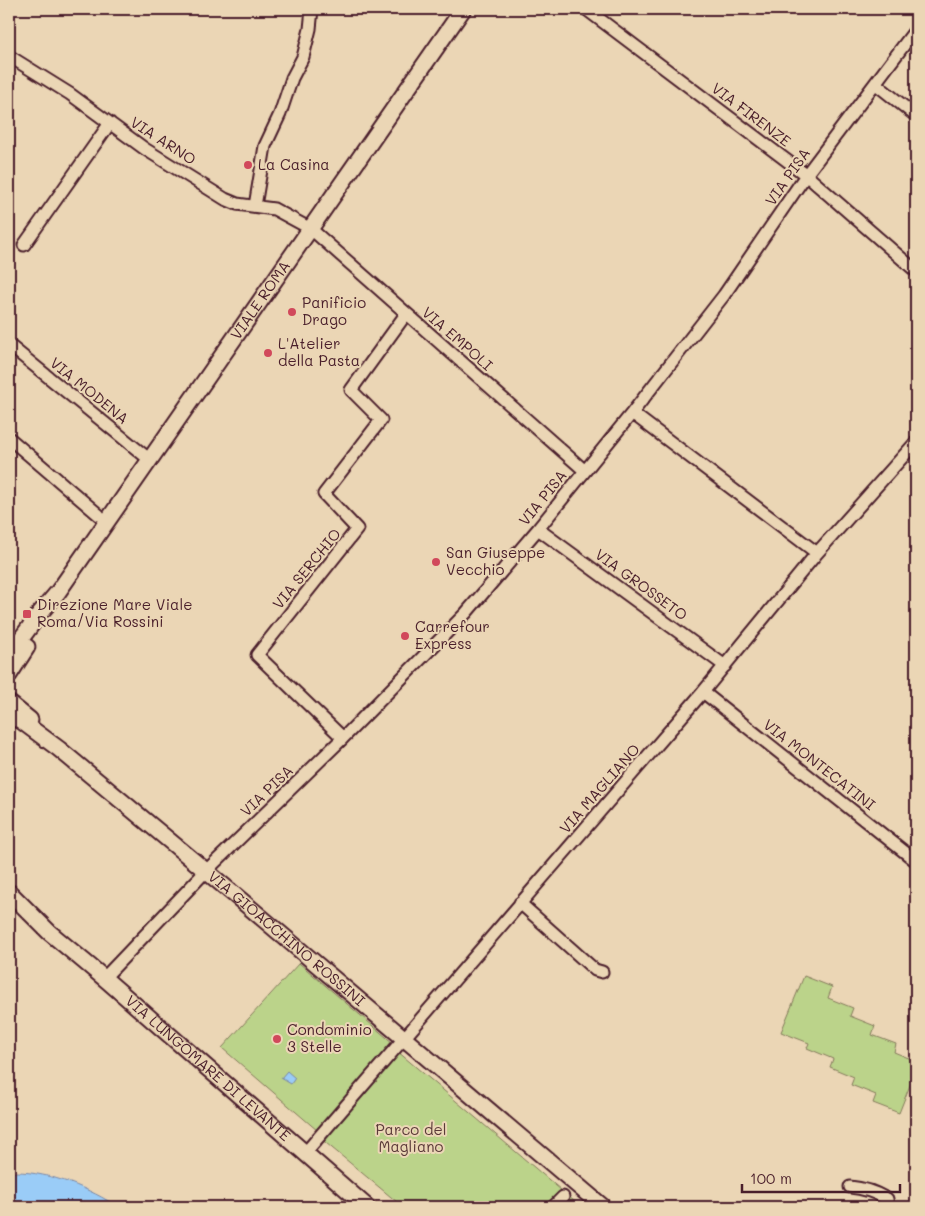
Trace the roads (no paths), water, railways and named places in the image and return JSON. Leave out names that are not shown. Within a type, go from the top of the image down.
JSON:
[{"type":"main road","name":"VIALE ROMA","points":[[9,655],[58,592],[463,9]]},
{"type":"main road","name":"VIALE ROMA","points":[[9,675],[49,615],[58,592]]},
{"type":"main road","name":"VIA GIOACCHINO ROSSINI","points":[[9,703],[46,733],[59,749]]},
{"type":"main road","name":"VIA GIOACCHINO ROSSINI","points":[[9,717],[20,720],[59,749],[236,896],[603,1207]]},
{"type":"main road","name":"VIA LUNGOMARE DI LEVANTE","points":[[9,892],[49,932],[368,1207]]},
{"type":"main road","name":"VIA LUNGOMARE DI LEVANTE","points":[[9,906],[49,932]]},
{"type":"street","points":[[255,206],[265,146],[280,114],[292,78],[303,56],[310,29],[312,9]]},
{"type":"street","name":"VIA FIRENZE","points":[[586,9],[806,175],[916,271]]},
{"type":"street","name":"VIA PISA","points":[[104,978],[206,872],[343,738],[466,613],[538,529],[724,295],[806,175],[916,29]]},
{"type":"street","name":"VIA ARNO","points":[[9,56],[70,94],[145,149],[225,199],[237,204],[274,209],[311,229]]},
{"type":"street","points":[[876,84],[916,116]]},
{"type":"street","points":[[24,245],[110,123]]},
{"type":"street","name":"VIA EMPOLI","points":[[311,229],[585,470]]},
{"type":"street","name":"VIA SERCHIO","points":[[343,738],[257,656],[357,530],[324,494],[381,420],[351,390],[406,314]]},
{"type":"street","name":"VIA MODENA","points":[[9,345],[150,460]]},
{"type":"street","points":[[632,413],[817,553]]},
{"type":"street","points":[[9,438],[98,515]]},
{"type":"street","name":"VIA MAGLIANO","points":[[305,1153],[703,692],[817,553],[916,442]]},
{"type":"street","name":"VIA GROSSETO","points":[[538,529],[725,666]]},
{"type":"street","name":"VIA MONTECATINI","points":[[703,692],[916,861]]},
{"type":"street","points":[[520,903],[595,970],[602,972]]},
{"type":"street","points":[[850,1186],[862,1188],[880,1195],[887,1199],[888,1207]]},
{"type":"street","points":[[553,1207],[563,1197]]},
{"type":"water","points":[[287,1071],[295,1078],[291,1084],[281,1078]]},
{"type":"water","points":[[16,1172],[56,1178],[83,1188],[118,1207],[9,1207],[9,1174]]},
{"type":"place","name":"La Casina","points":[[248,165]]},
{"type":"place","name":"Panificio Drago","points":[[292,312]]},
{"type":"place","name":"L'Atelier della Pasta","points":[[268,353]]},
{"type":"place","name":"San Giuseppe Vecchio","points":[[436,562]]},
{"type":"place","name":"Direzione Mare Viale Roma/Via Rossini","points":[[27,614]]},
{"type":"place","name":"Carrefour Express","points":[[405,636]]},
{"type":"place","name":"Condominio 3 Stelle","points":[[277,1039]]},
{"type":"park label","name":"Parco del Magliano","points":[[411,1138]]}]
